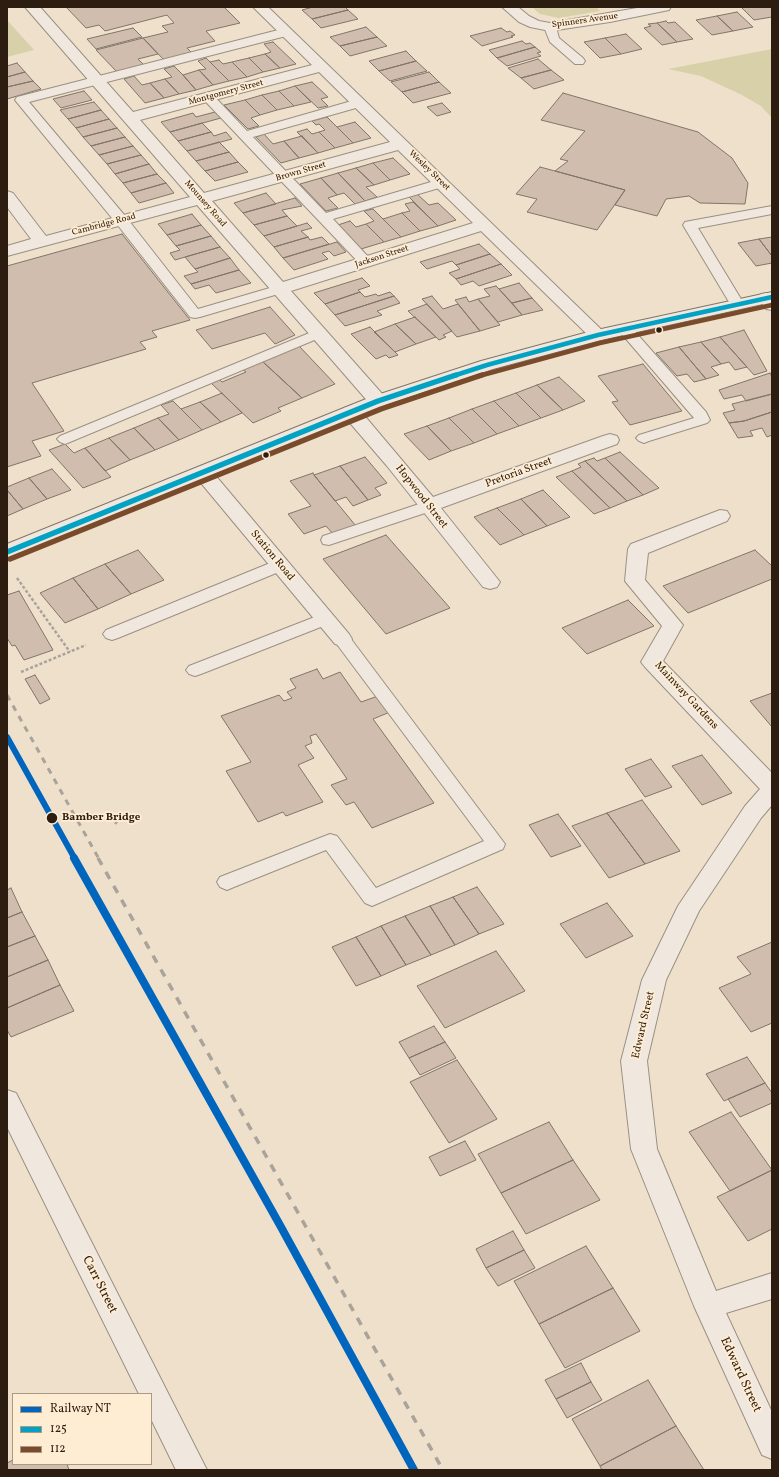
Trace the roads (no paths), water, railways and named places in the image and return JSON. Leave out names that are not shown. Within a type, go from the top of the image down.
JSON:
[{"type":"street","name":"Mounsey Road","points":[[32,7],[320,333],[378,401]]},
{"type":"street","name":"Wesley Street","points":[[260,7],[598,335]]},
{"type":"street","name":"Spinners Avenue","points":[[509,7],[524,19],[535,24],[550,27],[610,18],[664,7]]},
{"type":"street","name":"Montgomery Street","points":[[129,118],[322,67]]},
{"type":"street","name":"Brown Street","points":[[201,199],[401,144]]},
{"type":"street","points":[[7,196],[42,242]]},
{"type":"street","name":"Cambridge Road","points":[[7,251],[201,199]]},
{"type":"street","name":"Jackson Street","points":[[280,289],[484,225]]},
{"type":"street","points":[[7,552],[378,401],[487,365],[625,328],[737,304],[770,300]]},
{"type":"street","name":"Hopwood Street","points":[[351,412],[394,462],[490,582]]},
{"type":"street","name":"Pretoria Street","points":[[428,506],[610,440]]},
{"type":"street","name":"Station Road","points":[[203,473],[342,639]]},
{"type":"street","name":"Mainway Gardens","points":[[720,516],[638,549],[634,581],[674,625],[652,662],[772,788]]},
{"type":"street","name":"Edward Street","points":[[772,788],[690,906],[654,980],[634,1061],[644,1149],[708,1306],[772,1445]]},
{"type":"street","name":"Carr Street","points":[[7,1101],[192,1470]]},
{"type":"street","points":[[708,1306],[772,1286]]},
{"type":"lane","points":[[550,27],[554,39],[579,61]]},
{"type":"lane","points":[[280,289],[195,314],[121,220],[21,100],[97,82],[286,32]]},
{"type":"lane","points":[[209,98],[366,262]]},
{"type":"lane","points":[[246,135],[359,103]]},
{"type":"lane","points":[[323,218],[441,183]]},
{"type":"lane","points":[[737,304],[690,225],[772,210]]},
{"type":"lane","points":[[625,328],[701,415],[702,420],[644,438]]},
{"type":"lane","points":[[65,439],[320,333]]},
{"type":"lane","points":[[329,540],[428,506]]},
{"type":"lane","points":[[112,634],[280,565]]},
{"type":"lane","points":[[195,670],[325,619]]},
{"type":"lane","points":[[227,882],[330,841],[372,898],[496,844],[342,639]]},
{"type":"railway","points":[[7,695],[99,859]]},
{"type":"railway","points":[[98,858],[443,1470]]},
{"type":"rail line","name":"NT","points":[[7,737],[281,1227],[414,1470]]},
{"type":"place","name":"Bamber Bridge","points":[[52,818]]}]
